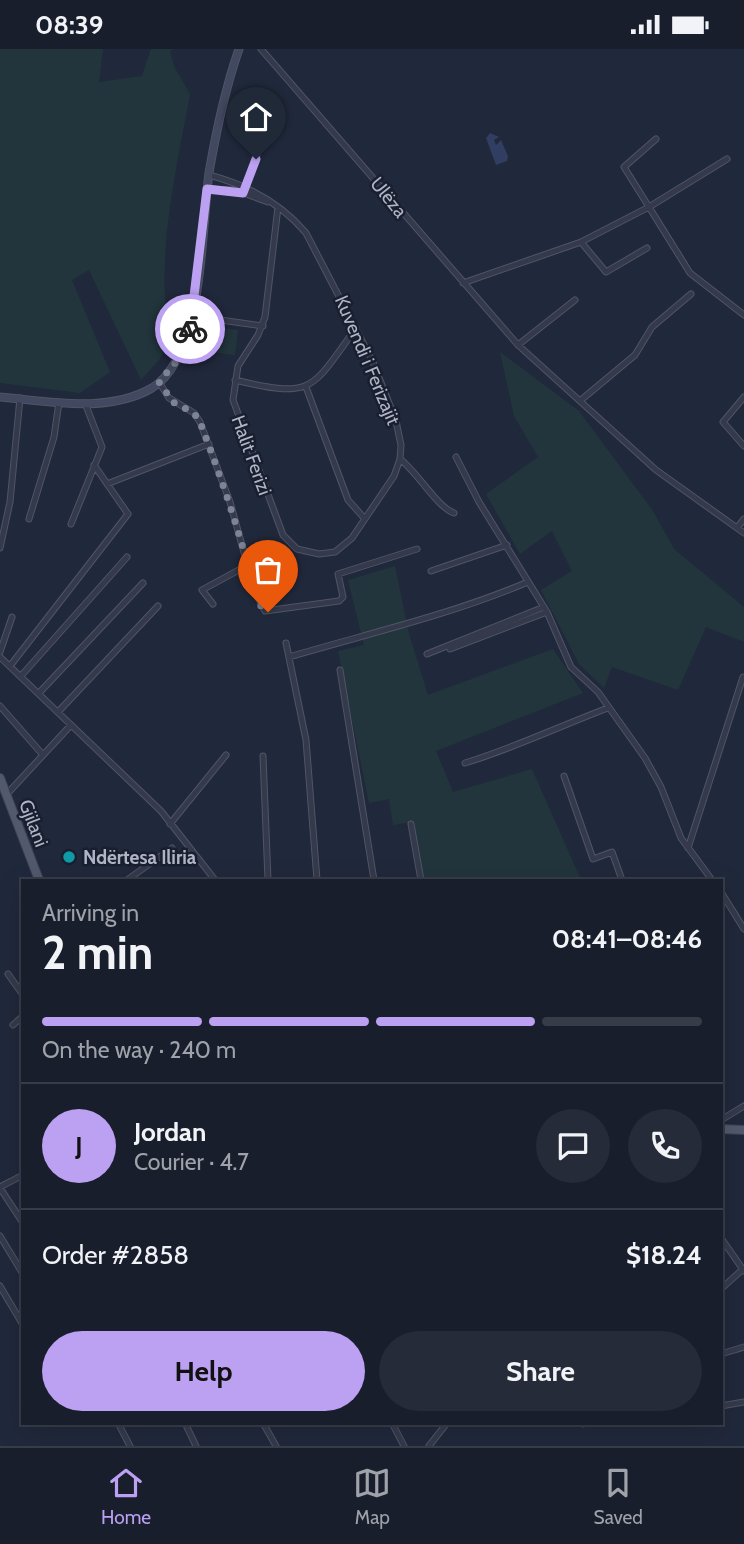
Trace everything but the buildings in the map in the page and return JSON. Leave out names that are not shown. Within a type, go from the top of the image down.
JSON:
[{"type":"main road","name":"Gjilani","points":[[0,778],[39,879]]},
{"type":"main road","points":[[723,1129],[744,1130]]},
{"type":"street","points":[[0,397],[85,403],[130,396],[159,382],[180,357],[192,316],[209,175],[239,49]]},
{"type":"street","name":"Ulëza","points":[[261,49],[518,345],[656,470],[744,533]]},
{"type":"street","points":[[244,189],[256,159],[261,136]]},
{"type":"street","points":[[656,139],[624,167],[690,273],[744,315]]},
{"type":"street","points":[[463,283],[581,242],[649,207],[727,159]]},
{"type":"street","points":[[209,175],[276,206]]},
{"type":"street","points":[[207,189],[244,189]]},
{"type":"street","name":"Halit Ferizi","points":[[276,206],[263,325],[238,366],[235,408],[279,528],[287,541],[311,554],[335,552],[352,538],[394,476],[400,459]]},
{"type":"street","name":"Kuvendi i Ferizajit","points":[[276,206],[299,225],[311,241],[356,328],[396,421],[400,459]]},
{"type":"street","points":[[581,242],[606,272],[646,248]]},
{"type":"street","points":[[581,400],[635,355],[652,327],[691,294]]},
{"type":"street","points":[[518,345],[575,300]]},
{"type":"street","points":[[192,316],[263,325]]},
{"type":"street","points":[[235,380],[284,391],[306,387],[325,372],[356,328]]},
{"type":"street","points":[[159,382],[173,402],[197,416],[227,492],[262,608],[274,611],[339,601],[343,597],[338,574],[417,549]]},
{"type":"street","points":[[306,387],[348,500],[365,519]]},
{"type":"street","points":[[744,397],[723,422],[744,446]]},
{"type":"street","points":[[0,548],[11,495],[20,398]]},
{"type":"street","points":[[29,519],[54,436],[59,402]]},
{"type":"street","points":[[71,524],[94,465],[102,452],[102,442],[85,403]]},
{"type":"street","points":[[737,440],[744,432]]},
{"type":"street","points":[[107,484],[209,444]]},
{"type":"street","points":[[456,457],[545,610],[571,667],[608,708],[652,770],[688,848],[711,879]]},
{"type":"street","points":[[400,459],[426,484],[442,508],[454,513]]},
{"type":"street","points":[[10,666],[129,515],[94,465]]},
{"type":"street","points":[[737,528],[744,519]]},
{"type":"street","points":[[431,571],[507,545]]},
{"type":"street","points":[[21,676],[127,557]]},
{"type":"street","points":[[213,604],[202,590],[248,565]]},
{"type":"street","points":[[289,657],[393,630],[484,600],[528,582]]},
{"type":"street","points":[[39,694],[143,583]]},
{"type":"street","points":[[58,712],[158,607]]},
{"type":"street","points":[[450,649],[545,610]]},
{"type":"street","points":[[427,654],[545,610]]},
{"type":"street","points":[[12,617],[0,654],[170,824],[214,879]]},
{"type":"street","points":[[286,643],[306,740],[317,879]]},
{"type":"street","points":[[340,670],[374,879]]},
{"type":"street","points":[[688,848],[743,677]]},
{"type":"street","points":[[0,706],[43,755]]},
{"type":"street","points":[[465,763],[513,748],[544,731],[608,708]]},
{"type":"street","points":[[6,794],[71,725]]},
{"type":"street","points":[[170,824],[226,755]]},
{"type":"street","points":[[263,756],[268,879]]},
{"type":"street","points":[[564,776],[593,859],[612,852],[622,879]]},
{"type":"street","points":[[411,824],[421,879]]},
{"type":"street","points":[[128,879],[172,848]]},
{"type":"street","points":[[723,896],[744,929]]},
{"type":"street","points":[[8,974],[21,992]]},
{"type":"street","points":[[13,1025],[21,1018]]},
{"type":"street","points":[[723,1119],[744,1105]]},
{"type":"street","points":[[21,1176],[0,1188],[21,1220]]},
{"type":"street","points":[[0,1236],[21,1271]]},
{"type":"street","points":[[723,1241],[743,1270],[723,1287]]},
{"type":"street","points":[[0,1286],[21,1322]]},
{"type":"street","points":[[723,1354],[744,1347]]},
{"type":"street","points":[[723,1406],[744,1402]]},
{"type":"street","points":[[119,1425],[130,1446]]},
{"type":"street","points":[[186,1425],[196,1446]]},
{"type":"street","points":[[264,1425],[276,1446]]},
{"type":"street","points":[[393,1425],[404,1446]]},
{"type":"street","points":[[429,1446],[445,1425]]},
{"type":"shaded area","points":[[0,49],[103,49],[99,82],[142,76],[151,49],[173,49],[170,52],[175,68],[190,94],[165,251],[164,284],[173,337],[159,360],[141,380],[89,270],[72,280],[110,372],[80,393],[0,383]]},
{"type":"shaded area","points":[[208,326],[238,330],[235,355],[204,351]]},
{"type":"shaded area","points":[[500,352],[579,411],[653,511],[674,549],[744,607],[744,642],[706,627],[678,690],[612,667],[604,688],[579,664],[541,590],[572,571],[552,531],[520,554],[486,494],[538,457],[514,416]]},
{"type":"shaded area","points":[[395,566],[409,634],[428,695],[553,649],[583,693],[436,751],[453,792],[532,769],[581,879],[421,879],[413,822],[393,825],[389,799],[369,803],[338,651],[364,645],[348,580]]},
{"type":"water","points":[[490,133],[499,137],[494,140],[496,145],[501,140],[508,156],[507,161],[496,165],[486,138]]},
{"type":"way so far","points":[[190,329],[180,357],[159,382],[173,402],[194,413],[200,422],[230,502],[255,592],[262,608],[268,612]]},
{"type":"place","name":"Ndërtesa Iliria","points":[[69,857]]},
{"type":"route","points":[[190,329],[207,189],[230,189],[243,193],[256,159]]}]
